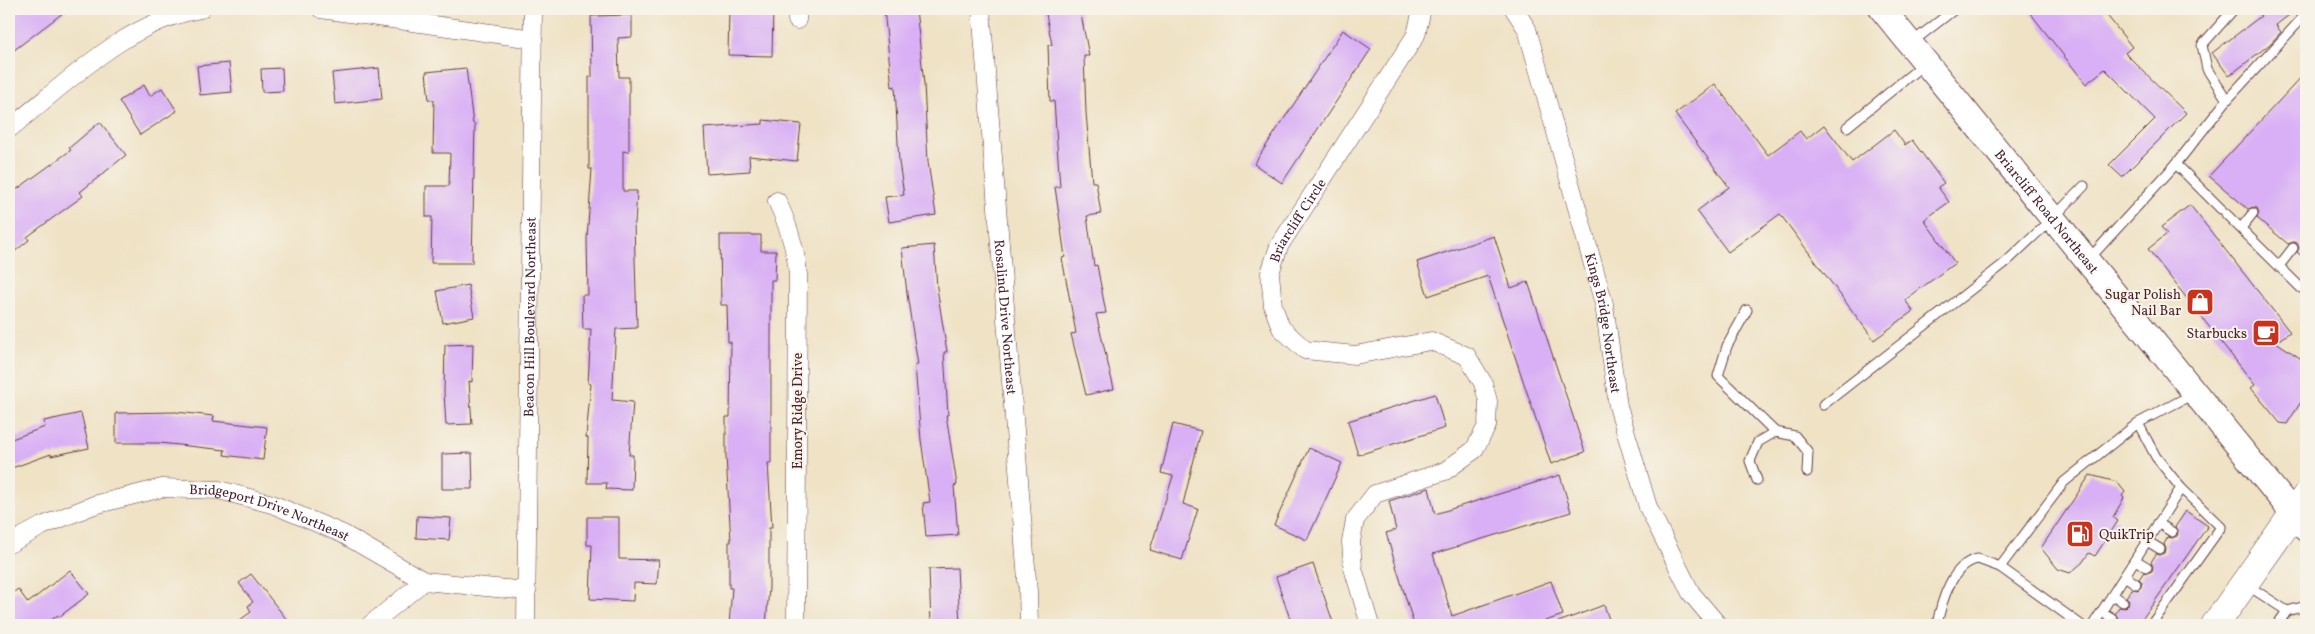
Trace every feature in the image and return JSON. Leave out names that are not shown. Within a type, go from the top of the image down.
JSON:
[{"type":"main road","name":"Briarcliff Road Northeast","points":[[1882,9],[2195,393],[2302,513]]},
{"type":"main road","points":[[2216,625],[2245,583],[2302,513]]},
{"type":"street","points":[[9,129],[122,39],[181,12],[201,9]]},
{"type":"street","points":[[321,9],[533,39]]},
{"type":"street","name":"Beacon Hill Boulevard Northeast","points":[[526,625],[533,9]]},
{"type":"street","name":"Rosalind Drive Northeast","points":[[981,9],[1028,592],[1029,625]]},
{"type":"street","name":"Briarcliff Circle","points":[[1370,625],[1353,568],[1351,542],[1355,520],[1376,494],[1445,471],[1474,450],[1487,426],[1488,401],[1483,383],[1467,356],[1431,341],[1355,355],[1305,350],[1281,328],[1273,306],[1270,273],[1279,246],[1416,35],[1422,9]]},
{"type":"street","name":"Kings Bridge Northeast","points":[[1514,9],[1527,29],[1604,304],[1618,406],[1648,507],[1691,593],[1718,625]]},
{"type":"street","name":"Emory Ridge Drive","points":[[777,201],[785,218],[796,253],[798,272],[796,625]]},
{"type":"street","name":"Bridgeport Drive Northeast","points":[[9,544],[42,526],[94,505],[162,488],[219,490],[272,504],[343,534],[424,581],[527,591]]},
{"type":"street","points":[[370,625],[424,581]]},
{"type":"lane","points":[[1910,43],[1955,9]]},
{"type":"lane","points":[[2227,100],[2207,69],[2202,45],[2234,9]]},
{"type":"lane","points":[[2087,260],[2176,164],[2227,100],[2306,14]]},
{"type":"lane","points":[[1847,127],[1926,62]]},
{"type":"lane","points":[[2176,164],[2301,288]]},
{"type":"lane","points":[[1823,405],[2004,263],[2053,218],[2084,186]]},
{"type":"lane","points":[[2241,228],[2253,214]]},
{"type":"lane","points":[[2279,266],[2292,248]]},
{"type":"lane","points":[[1747,310],[1727,346],[1718,376],[1775,432],[1795,436],[1808,452],[1807,472]]},
{"type":"lane","points":[[2000,567],[2064,482],[2138,424],[2195,393]]},
{"type":"lane","points":[[2138,424],[2156,457],[2181,488],[2221,527],[2152,624],[2144,618]]},
{"type":"lane","points":[[1757,480],[1750,461],[1758,442],[1775,432]]},
{"type":"lane","points":[[2093,625],[2181,488]]},
{"type":"lane","points":[[2158,523],[2172,532]]},
{"type":"lane","points":[[2147,541],[2160,549]]},
{"type":"lane","points":[[2193,547],[2202,553]]},
{"type":"lane","points":[[1937,625],[1948,588],[1962,567],[1973,559],[1978,558],[2000,567],[2082,625]]},
{"type":"lane","points":[[2135,560],[2147,567]]},
{"type":"lane","points":[[2182,564],[2190,570]]},
{"type":"lane","points":[[2125,576],[2136,584]]},
{"type":"lane","points":[[2169,582],[2178,588]]},
{"type":"lane","points":[[2245,583],[2287,611]]},
{"type":"lane","points":[[2113,595],[2123,602]]},
{"type":"lane","points":[[2157,599],[2166,605]]},
{"type":"lane","points":[[2277,625],[2287,611],[2306,606]]},
{"type":"lane","points":[[2102,612],[2112,618]]},
{"type":"building","points":[[15,9],[68,9],[9,54],[9,14]]},
{"type":"building","points":[[729,9],[773,9],[772,56],[728,55]]},
{"type":"building","points":[[884,9],[916,9],[924,84],[928,162],[936,215],[889,222],[885,197],[904,195],[899,162],[895,86],[892,87]]},
{"type":"building","points":[[1045,9],[1080,9],[1089,56],[1084,56],[1086,113],[1092,182],[1096,182],[1101,214],[1087,216],[1094,266],[1097,265],[1106,313],[1096,314],[1114,389],[1086,395],[1071,334],[1076,333],[1062,258],[1065,257],[1055,187],[1060,187],[1054,101],[1050,101],[1048,45],[1052,45]]},
{"type":"building","points":[[2027,9],[2102,9],[2132,47],[2125,53],[2186,113],[2122,177],[2109,165],[2155,119],[2105,69],[2086,84]]},
{"type":"building","points":[[2255,9],[2297,9],[2276,25],[2281,32],[2270,44],[2229,76],[2212,53],[2261,16]]},
{"type":"building","points":[[632,15],[632,37],[618,38],[619,77],[629,77],[629,152],[623,151],[623,191],[637,191],[634,223],[637,328],[616,329],[612,400],[633,402],[629,455],[633,455],[632,490],[606,489],[607,483],[587,483],[588,438],[586,437],[591,384],[588,383],[591,329],[583,329],[582,295],[588,295],[587,238],[592,169],[589,169],[589,77],[592,77],[591,16]]},
{"type":"building","points":[[1343,30],[1371,49],[1282,183],[1254,164]]},
{"type":"building","points":[[229,63],[232,92],[200,95],[197,66]]},
{"type":"building","points":[[282,68],[283,91],[262,92],[261,69]]},
{"type":"building","points":[[379,68],[382,99],[335,104],[332,73]]},
{"type":"building","points":[[466,68],[473,124],[475,124],[472,263],[431,263],[432,217],[426,217],[426,186],[449,186],[450,153],[433,153],[434,100],[429,100],[426,72]]},
{"type":"building","points":[[2306,72],[2306,260],[2297,252],[2299,248],[2297,243],[2288,244],[2257,218],[2259,213],[2257,208],[2248,209],[2209,176]]},
{"type":"building","points":[[1715,84],[1768,155],[1800,131],[1806,139],[1824,125],[1852,162],[1894,130],[1905,145],[1912,140],[1944,183],[1938,187],[1949,202],[1924,220],[1955,263],[1905,300],[1913,311],[1874,340],[1780,214],[1728,252],[1697,211],[1729,187],[1675,114]]},
{"type":"building","points":[[144,85],[150,96],[162,88],[177,111],[140,135],[119,101]]},
{"type":"building","points":[[763,120],[801,124],[797,161],[749,156],[750,171],[707,174],[704,128],[763,124]]},
{"type":"building","points":[[100,122],[126,155],[80,192],[83,196],[27,237],[29,240],[9,256],[9,195],[71,150],[69,148]]},
{"type":"building","points":[[2190,205],[2290,332],[2276,342],[2306,362],[2306,394],[2287,424],[2280,423],[2251,388],[2255,385],[2148,249],[2167,234],[2161,227]]},
{"type":"building","points":[[720,235],[761,235],[761,251],[776,251],[775,280],[771,280],[771,463],[768,463],[772,528],[769,528],[769,588],[766,625],[729,625],[732,588],[729,588],[729,542],[731,542],[726,456],[726,417],[730,417],[731,342],[728,342],[727,305],[721,305]]},
{"type":"building","points":[[1494,236],[1511,288],[1528,282],[1585,452],[1551,464],[1488,276],[1428,296],[1417,262]]},
{"type":"building","points":[[934,245],[937,288],[947,352],[944,352],[948,415],[946,415],[957,485],[954,486],[958,535],[926,537],[923,503],[930,502],[921,440],[915,365],[918,365],[902,248]]},
{"type":"building","points":[[468,285],[474,317],[443,323],[437,291]]},
{"type":"building","points":[[473,344],[472,382],[469,381],[472,424],[446,425],[444,392],[445,345]]},
{"type":"building","points":[[1435,394],[1445,428],[1358,455],[1348,421]]},
{"type":"building","points":[[176,412],[214,416],[213,421],[267,427],[263,460],[224,455],[225,450],[160,443],[116,443],[116,413]]},
{"type":"building","points":[[81,413],[89,448],[51,456],[51,454],[9,469],[9,440],[45,427],[44,421]]},
{"type":"building","points":[[1173,424],[1201,431],[1183,504],[1198,509],[1182,560],[1150,550],[1173,476],[1161,473]]},
{"type":"building","points":[[1309,448],[1342,463],[1307,540],[1274,525]]},
{"type":"building","points":[[472,453],[473,489],[442,489],[442,454]]},
{"type":"building","points":[[1560,475],[1571,512],[1433,554],[1452,616],[1551,581],[1563,615],[1533,625],[1414,625],[1386,533],[1396,530],[1389,501],[1429,488],[1435,514]]},
{"type":"building","name":"QuikTrip","points":[[2090,475],[2117,482],[2125,492],[2122,496],[2124,498],[2113,517],[2118,521],[2095,556],[2089,553],[2082,563],[2070,573],[2058,569],[2041,548]]},
{"type":"building","points":[[2186,511],[2208,526],[2138,625],[2107,625],[2117,622],[2118,618],[2115,613],[2119,607],[2125,608],[2128,605],[2129,600],[2126,597],[2132,589],[2138,590],[2141,587],[2142,582],[2139,579],[2144,572],[2152,571],[2151,562],[2156,554],[2165,553],[2164,544],[2168,537],[2177,536],[2178,532],[2175,527]]},
{"type":"building","points":[[417,516],[451,518],[449,540],[416,538]]},
{"type":"building","points":[[587,517],[619,517],[619,559],[659,560],[657,584],[634,583],[633,601],[590,599],[592,545],[587,545]]},
{"type":"building","points":[[1313,564],[1334,625],[1292,625],[1276,577]]},
{"type":"building","points":[[957,568],[960,625],[931,625],[929,569]]},
{"type":"building","points":[[70,570],[89,594],[59,617],[58,615],[45,625],[9,625],[9,596],[18,589],[28,603]]},
{"type":"building","points":[[251,574],[291,625],[233,625],[251,612],[248,606],[253,602],[239,583]]},
{"type":"building","points":[[1604,605],[1611,625],[1553,625],[1553,624]]},
{"type":"place","name":"Sugar Polish Nail Bar","points":[[2200,302]]},
{"type":"place","name":"Starbucks","points":[[2266,333]]},
{"type":"place","name":"QuikTrip","points":[[2080,534]]}]
